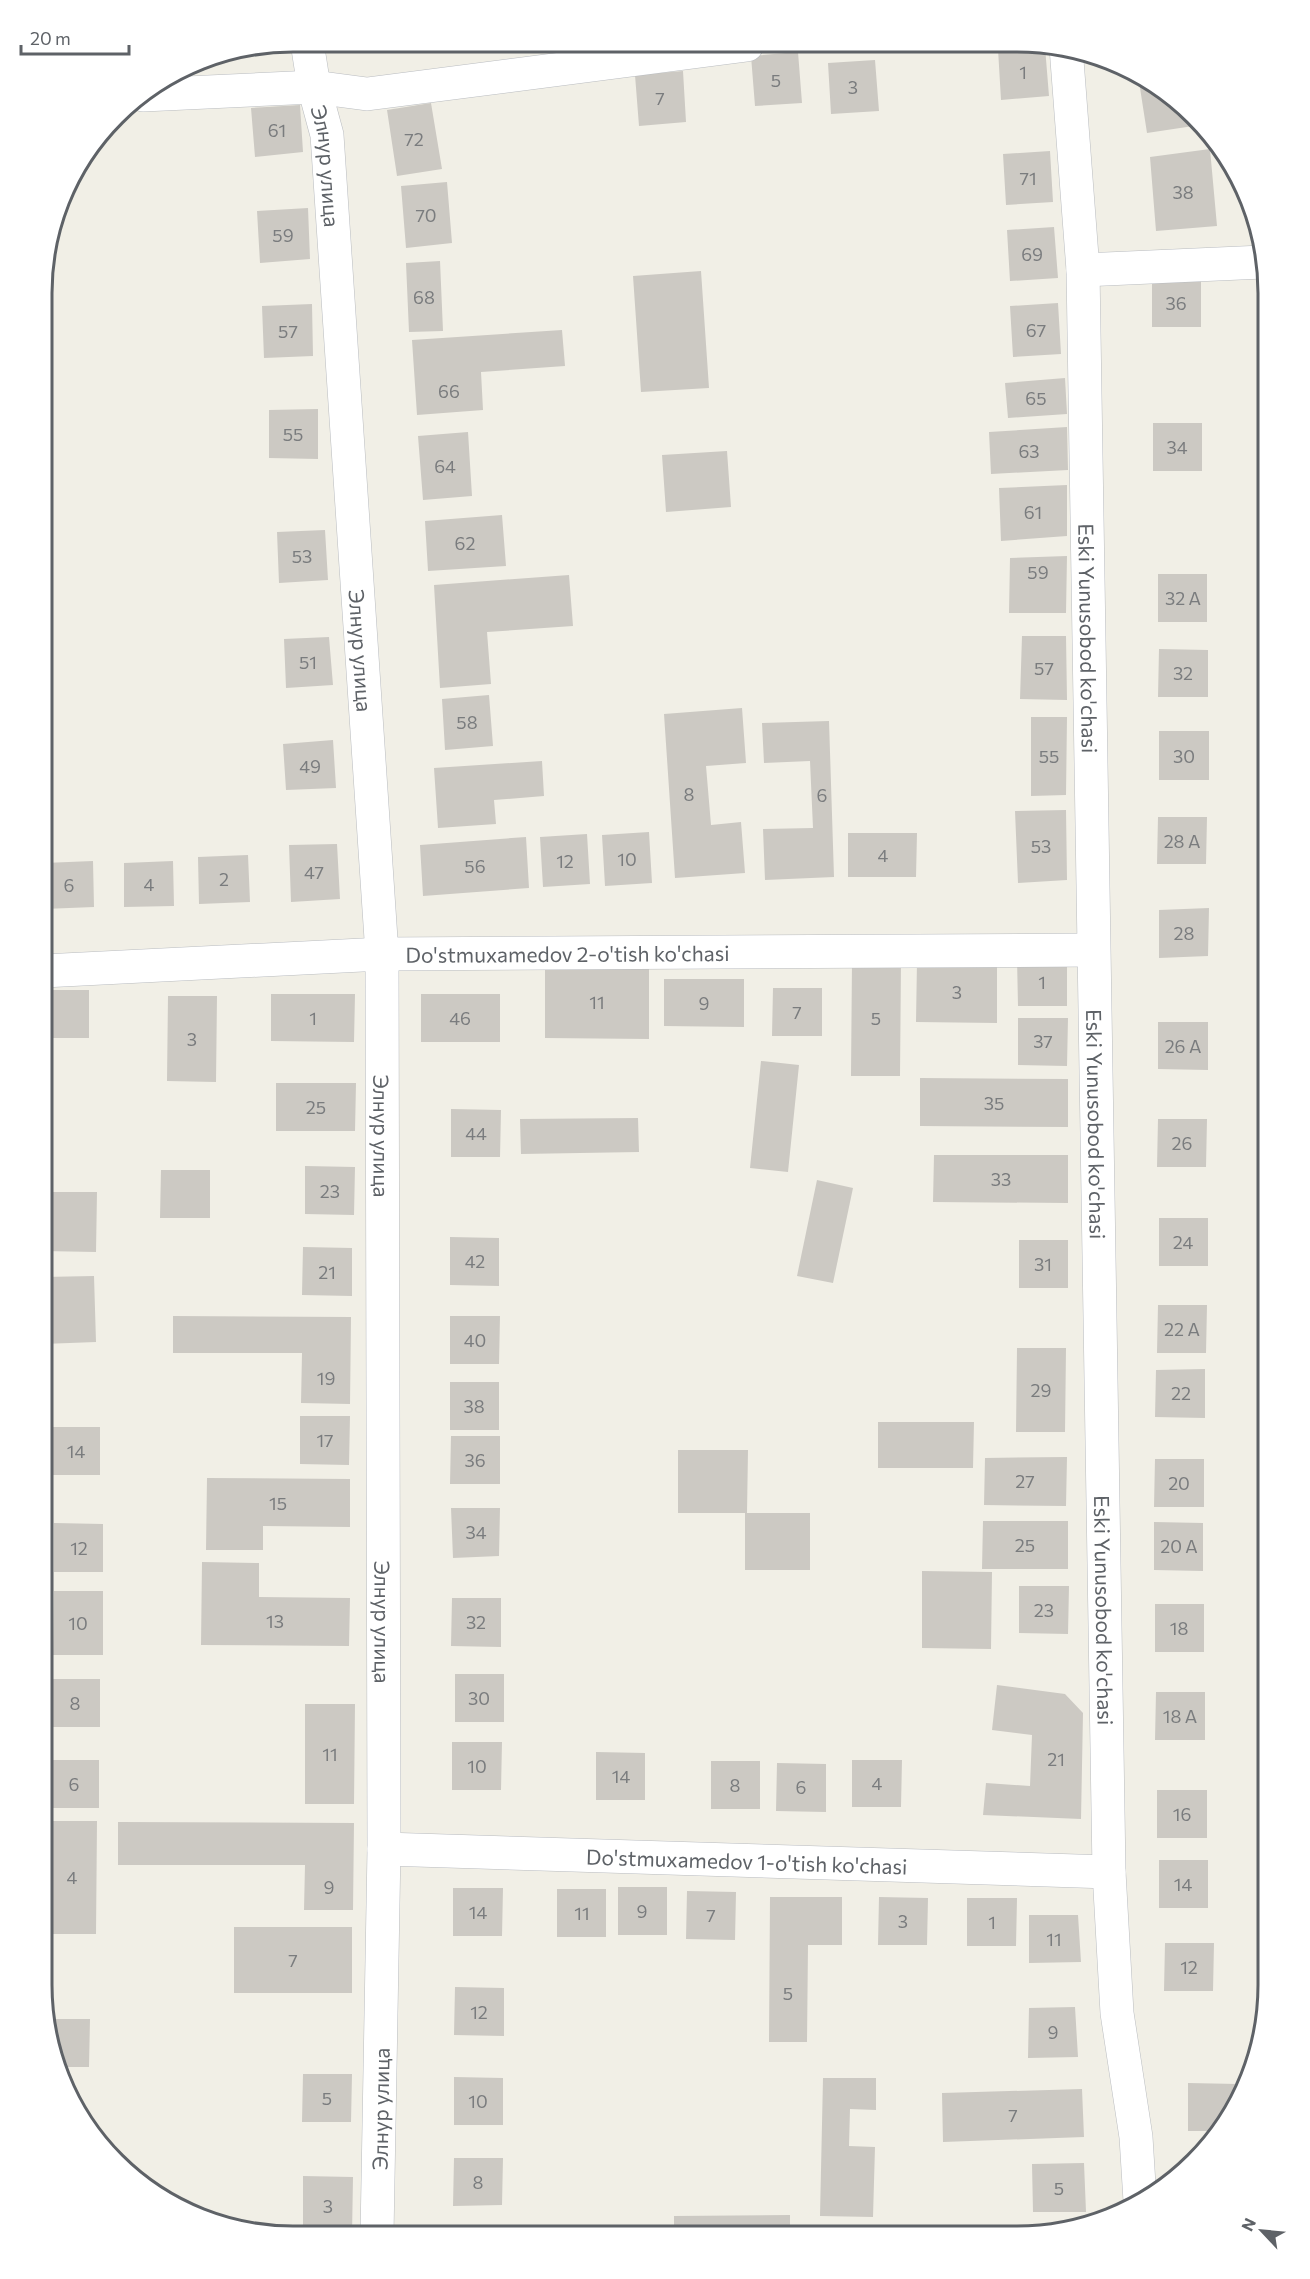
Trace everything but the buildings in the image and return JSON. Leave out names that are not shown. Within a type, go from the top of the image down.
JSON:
[{"type":"street","name":"Элнур улица","points":[[309,52],[314,87],[327,135],[382,954],[384,1849],[377,2226]]},
{"type":"street","points":[[158,94],[314,87],[367,94],[683,52]]},
{"type":"street","name":"Eski Yunusobod ko'chasi","points":[[1067,58],[1083,270],[1109,1872],[1118,2013],[1136,2137],[1139,2192]]},
{"type":"street","points":[[1083,270],[1255,262]]},
{"type":"street","name":"Do'stmuxamedov 2-o'tish ko'chasi","points":[[52,971],[382,954],[1093,950]]},
{"type":"street","name":"Do'stmuxamedov 1-o'tish ko'chasi","points":[[384,1849],[1109,1872]]}]
